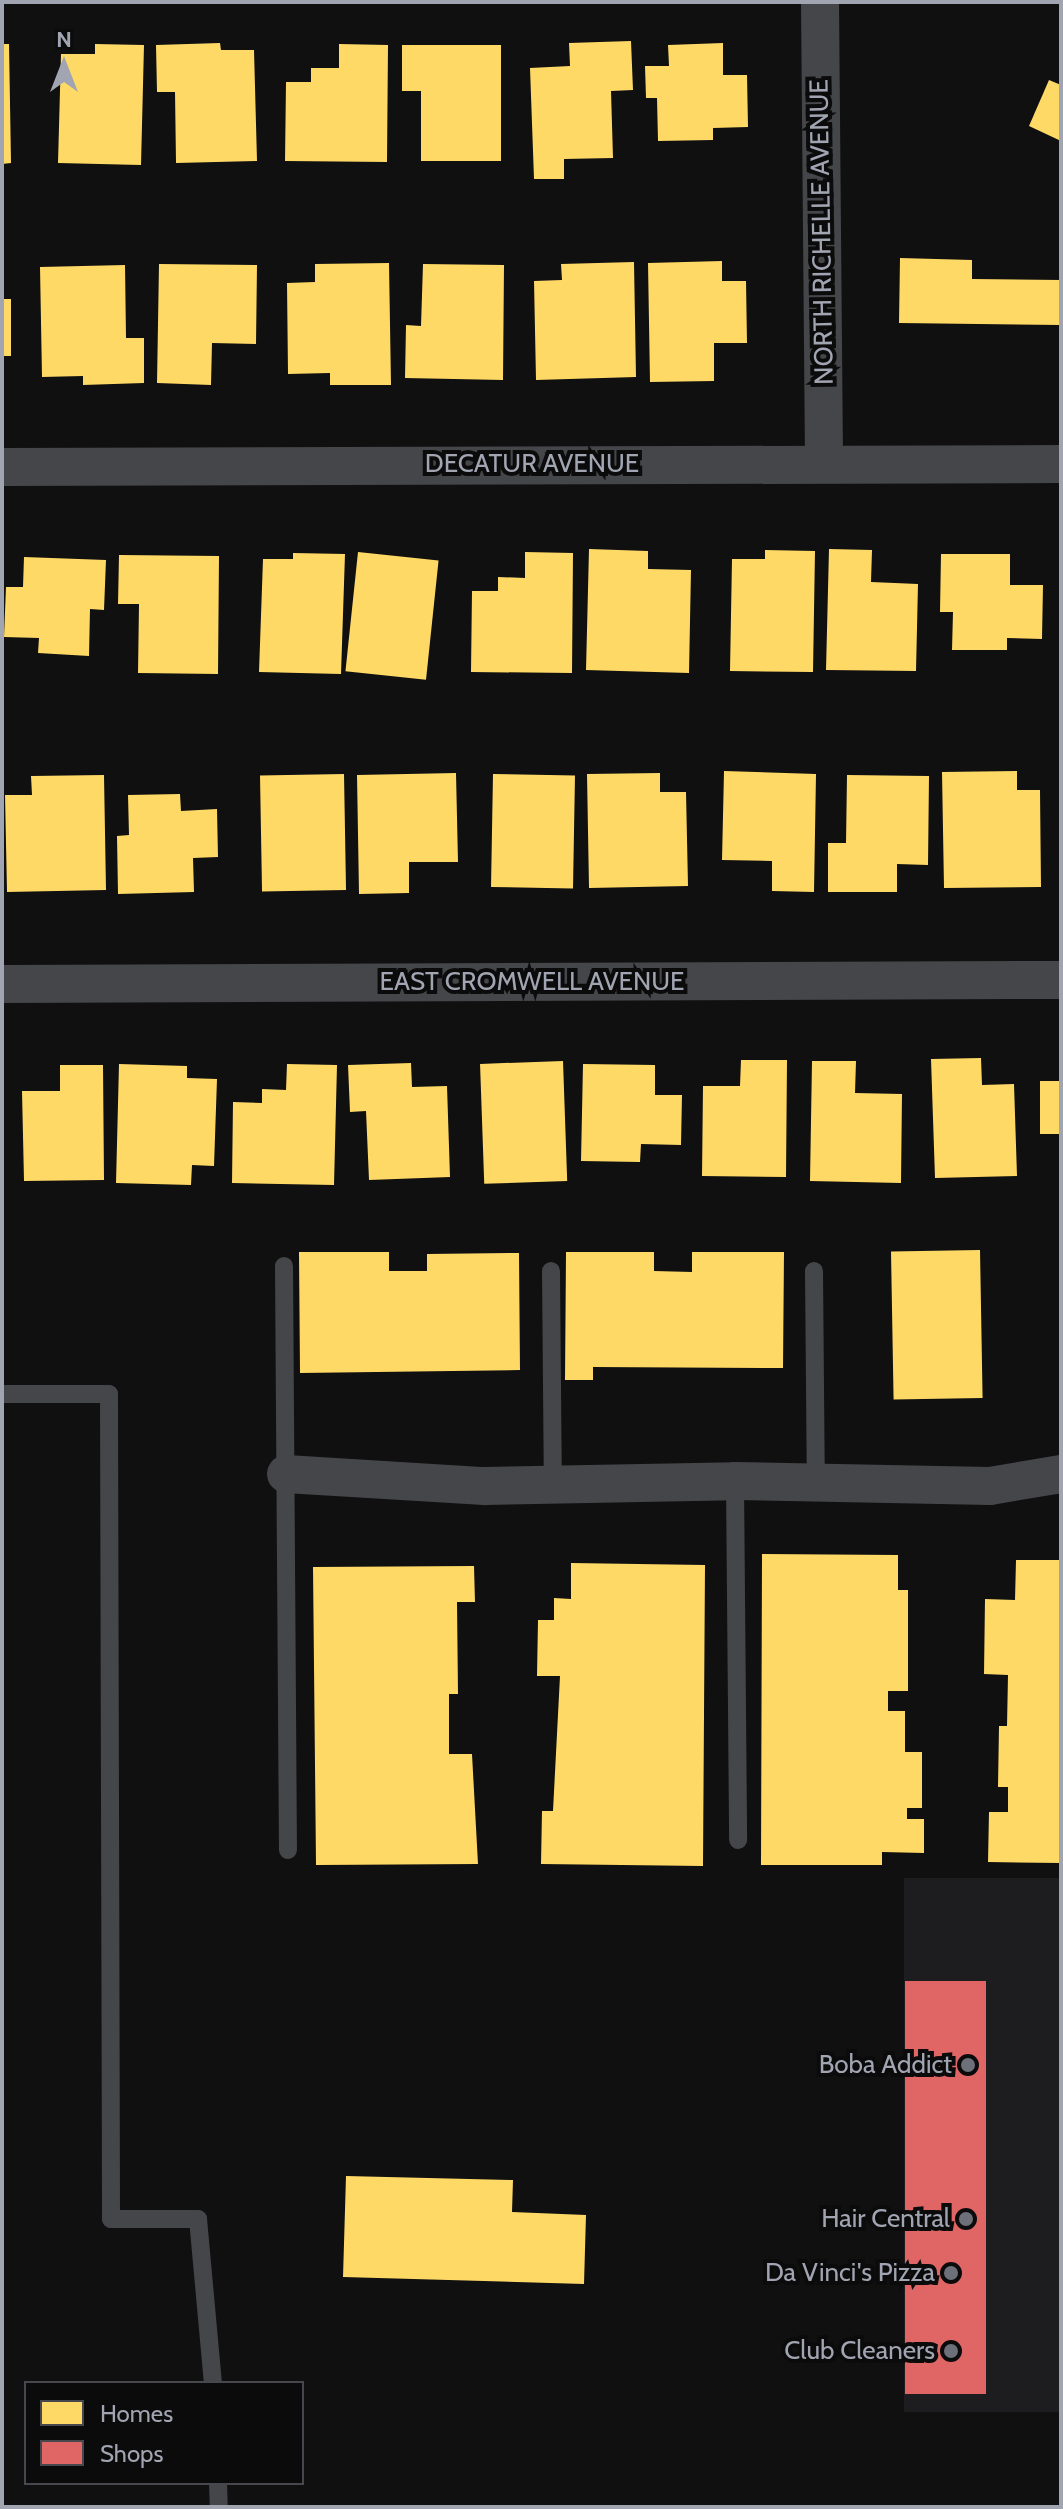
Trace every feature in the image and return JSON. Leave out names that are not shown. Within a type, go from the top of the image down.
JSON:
[{"type":"street","name":"NORTH RICHELLE AVENUE","points":[[820,2],[824,462]]},
{"type":"street","name":"DECATUR AVENUE","points":[[2,467],[824,462],[1061,464]]},
{"type":"street","name":"EAST CROMWELL AVENUE","points":[[2,984],[1061,980]]},
{"type":"street","points":[[286,1474],[553,1486],[735,1481],[990,1486],[1061,1474]]},
{"type":"lane","points":[[284,1266],[288,1850]]},
{"type":"lane","points":[[551,1271],[553,1486]]},
{"type":"lane","points":[[814,1271],[816,1483]]},
{"type":"lane","points":[[2,1394],[109,1394],[111,2219],[198,2219],[213,2381]]},
{"type":"lane","points":[[735,1481],[738,1840]]},
{"type":"lane","points":[[218,2485],[219,2507]]},
{"type":"shaded area","points":[[904,1878],[1061,1878],[1061,2412],[904,2412]]},
{"type":"building: Homes","points":[[631,41],[633,90],[611,91],[613,158],[564,159],[564,179],[534,179],[530,68],[570,66],[569,43]]},
{"type":"building: Homes","points":[[220,43],[221,50],[254,50],[257,161],[176,163],[175,92],[157,92],[156,45]]},
{"type":"building: Homes","points":[[723,43],[723,75],[747,75],[748,127],[713,128],[713,140],[658,141],[657,98],[646,98],[645,66],[669,66],[668,45]]},
{"type":"building: Homes","points":[[2,44],[9,44],[11,163],[2,164]]},
{"type":"building: Homes","points":[[95,44],[144,45],[141,165],[58,163],[61,54],[95,54]]},
{"type":"building: Homes","points":[[339,44],[388,45],[387,162],[285,161],[286,82],[311,82],[311,68],[339,68]]},
{"type":"building: Homes","points":[[402,45],[501,45],[501,161],[421,161],[421,91],[402,91]]},
{"type":"building: Homes","points":[[1049,80],[1061,85],[1061,141],[1029,126]]},
{"type":"building: Homes","points":[[900,258],[972,260],[972,279],[1061,280],[1061,325],[899,323]]},
{"type":"building: Homes","points":[[722,261],[722,281],[746,281],[747,343],[714,343],[714,381],[650,382],[648,263]]},
{"type":"building: Homes","points":[[634,262],[636,377],[536,380],[534,281],[562,280],[561,264]]},
{"type":"building: Homes","points":[[389,263],[391,385],[330,385],[330,373],[288,374],[287,283],[315,282],[315,264]]},
{"type":"building: Homes","points":[[159,264],[257,265],[256,344],[212,343],[211,385],[157,383]]},
{"type":"building: Homes","points":[[423,264],[504,265],[503,380],[405,378],[406,325],[421,326]]},
{"type":"building: Homes","points":[[125,265],[126,338],[144,338],[144,383],[83,385],[83,376],[42,377],[40,267]]},
{"type":"building: Homes","points":[[2,299],[11,299],[11,356],[2,356]]},
{"type":"building: Homes","points":[[589,549],[648,551],[648,569],[691,570],[689,673],[586,670]]},
{"type":"building: Homes","points":[[829,549],[872,550],[871,582],[918,584],[916,671],[826,670]]},
{"type":"building: Homes","points":[[765,550],[815,551],[813,672],[730,671],[732,559],[765,559]]},
{"type":"building: Homes","points":[[358,552],[439,560],[426,680],[345,671]]},
{"type":"building: Homes","points":[[525,552],[573,553],[572,673],[471,672],[472,591],[498,591],[498,577],[525,578]]},
{"type":"building: Homes","points":[[293,553],[345,554],[341,674],[259,672],[263,559],[293,559]]},
{"type":"building: Homes","points":[[941,554],[1010,554],[1010,585],[1043,585],[1042,639],[1007,638],[1007,650],[952,650],[953,612],[940,612]]},
{"type":"building: Homes","points":[[119,555],[219,556],[218,674],[138,673],[139,604],[118,604]]},
{"type":"building: Homes","points":[[24,557],[106,560],[104,610],[90,609],[89,656],[38,653],[39,638],[4,637],[6,587],[23,587]]},
{"type":"building: Homes","points":[[724,771],[816,774],[814,892],[772,891],[772,861],[722,860]]},
{"type":"building: Homes","points":[[1017,771],[1017,790],[1040,790],[1041,887],[944,888],[942,772]]},
{"type":"building: Homes","points":[[456,773],[458,862],[409,862],[409,893],[359,894],[357,775]]},
{"type":"building: Homes","points":[[660,773],[660,792],[686,792],[688,886],[589,888],[587,774]]},
{"type":"building: Homes","points":[[344,774],[346,890],[262,891],[260,775]]},
{"type":"building: Homes","points":[[493,774],[575,775],[573,888],[491,887]]},
{"type":"building: Homes","points":[[104,775],[106,890],[7,892],[5,795],[32,795],[31,776]]},
{"type":"building: Homes","points":[[847,775],[929,776],[928,865],[897,864],[897,892],[828,892],[828,843],[846,843]]},
{"type":"building: Homes","points":[[180,794],[181,811],[217,809],[218,857],[193,858],[194,892],[118,894],[117,836],[129,835],[128,795]]},
{"type":"building: Homes","points":[[981,1058],[982,1085],[1014,1084],[1017,1176],[935,1178],[931,1059]]},
{"type":"building: Homes","points":[[741,1060],[787,1060],[786,1177],[702,1176],[703,1086],[740,1086]]},
{"type":"building: Homes","points":[[563,1061],[567,1181],[484,1184],[480,1064]]},
{"type":"building: Homes","points":[[812,1061],[856,1061],[855,1093],[902,1094],[901,1183],[810,1181]]},
{"type":"building: Homes","points":[[411,1063],[412,1087],[447,1086],[450,1177],[369,1180],[366,1111],[350,1112],[348,1065]]},
{"type":"building: Homes","points":[[119,1064],[187,1066],[187,1078],[217,1079],[214,1166],[192,1165],[191,1185],[116,1183]]},
{"type":"building: Homes","points":[[287,1064],[337,1065],[334,1185],[232,1183],[233,1102],[262,1103],[262,1089],[286,1090]]},
{"type":"building: Homes","points":[[583,1064],[655,1065],[655,1095],[682,1095],[681,1145],[641,1144],[640,1162],[581,1161]]},
{"type":"building: Homes","points":[[60,1065],[103,1065],[104,1180],[24,1181],[22,1091],[60,1091]]},
{"type":"building: Homes","points":[[1040,1081],[1061,1081],[1061,1134],[1040,1134]]},
{"type":"building: Homes","points":[[980,1250],[983,1398],[894,1400],[891,1252]]},
{"type":"building: Homes","points":[[299,1252],[389,1252],[389,1271],[427,1271],[427,1254],[519,1253],[520,1370],[300,1373]]},
{"type":"building: Homes","points":[[566,1252],[654,1252],[654,1271],[692,1272],[692,1252],[784,1252],[783,1368],[593,1367],[593,1380],[565,1380]]},
{"type":"building: Homes","points":[[762,1554],[898,1555],[898,1590],[908,1590],[908,1691],[888,1691],[888,1711],[905,1711],[905,1752],[922,1752],[922,1808],[907,1808],[907,1819],[924,1819],[924,1853],[882,1852],[882,1865],[761,1865]]},
{"type":"building: Homes","points":[[1016,1560],[1061,1560],[1061,1863],[988,1862],[989,1812],[1008,1812],[1008,1787],[998,1787],[999,1726],[1007,1726],[1008,1675],[984,1674],[985,1599],[1015,1600]]},
{"type":"building: Homes","points":[[571,1563],[705,1565],[703,1866],[541,1864],[542,1811],[553,1811],[560,1676],[537,1676],[538,1620],[554,1620],[554,1598],[571,1599]]},
{"type":"building: Homes","points":[[474,1566],[475,1602],[457,1602],[458,1694],[449,1694],[449,1754],[472,1754],[478,1864],[316,1865],[313,1567]]},
{"type":"building: Homes","points":[[346,2176],[513,2180],[512,2212],[586,2215],[584,2284],[343,2277]]},
{"type":"building: Shops","points":[[905,1981],[986,1981],[986,2394],[905,2394]]},
{"type":"place","name":"Boba Addict","points":[[968,2065]]},
{"type":"place","name":"Hair Central","points":[[966,2219]]},
{"type":"place","name":"Da Vinci's Pizza","points":[[951,2273]]},
{"type":"place","name":"Club Cleaners","points":[[951,2351]]}]
